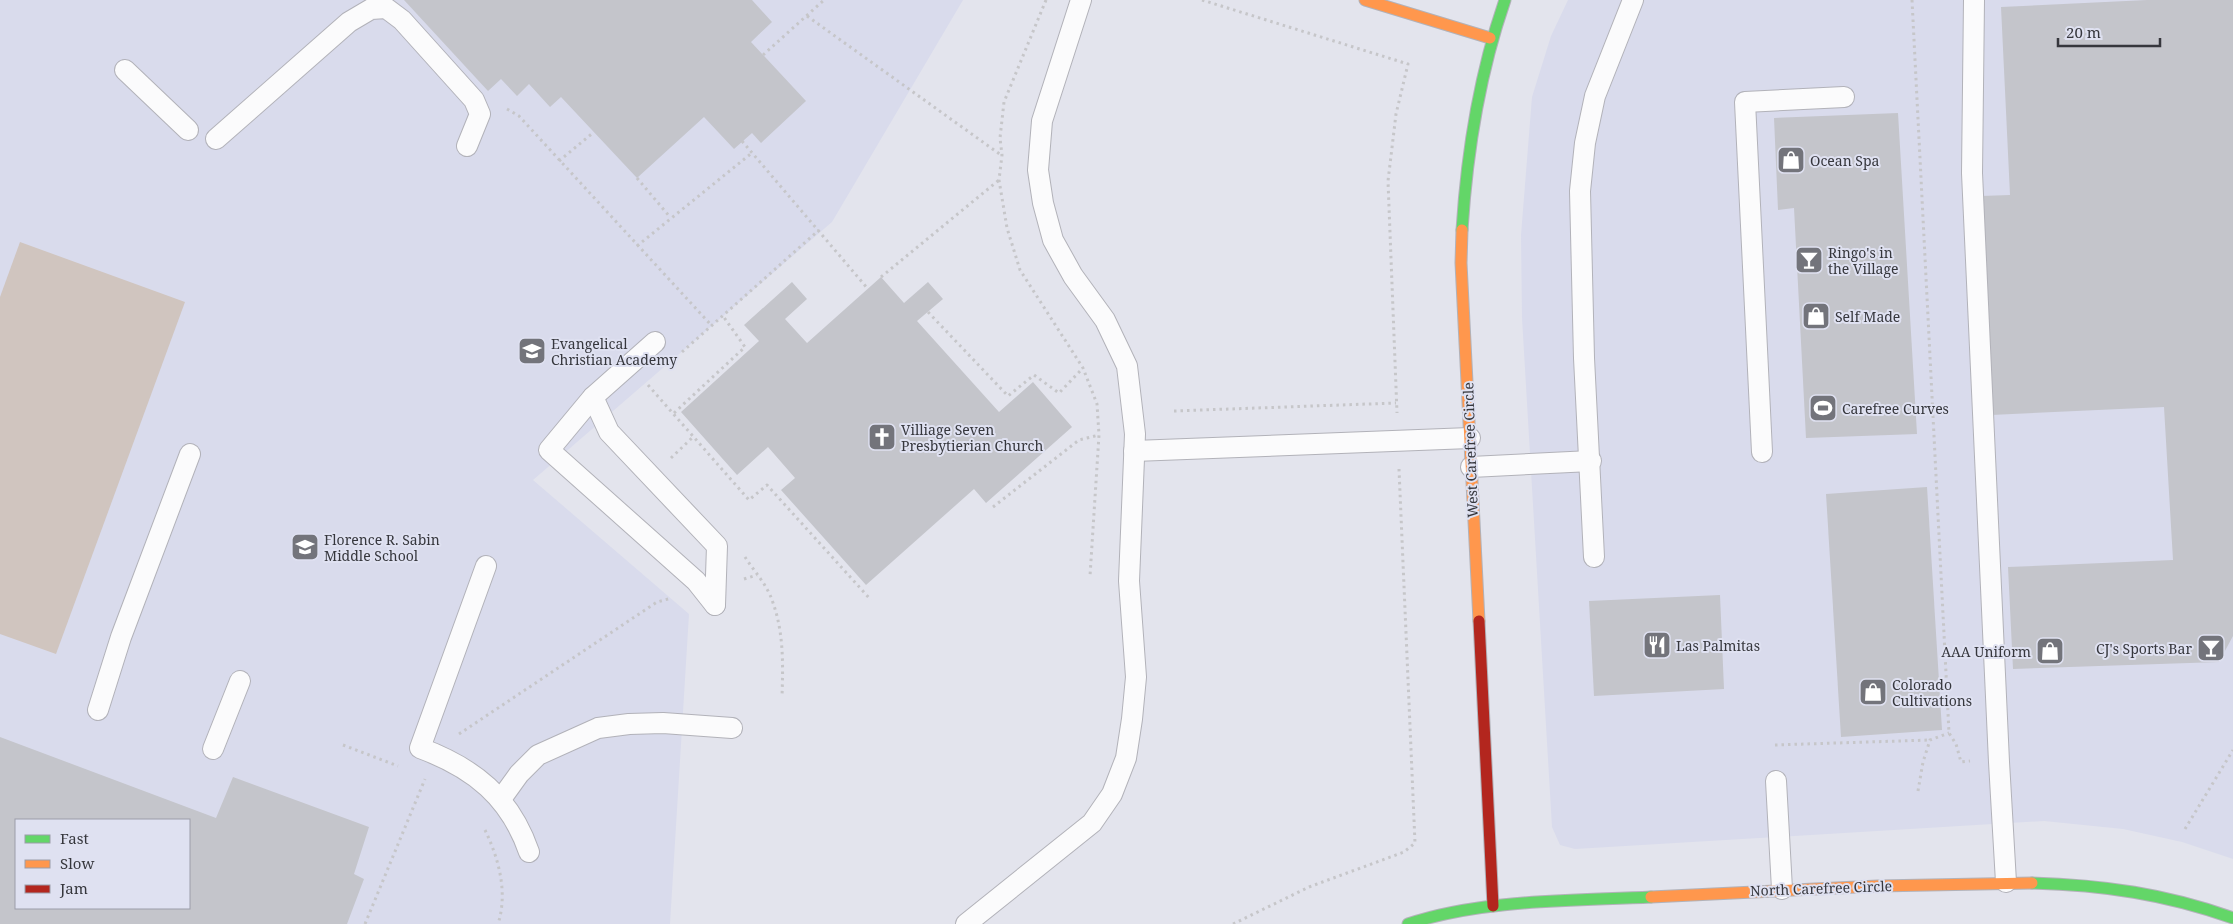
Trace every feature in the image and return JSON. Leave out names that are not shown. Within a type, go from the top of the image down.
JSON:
[{"type":"main road","points":[[1364,0],[1490,38]]},
{"type":"main road","name":"West Carefree Circle","points":[[1493,906],[1461,263],[1464,190],[1470,134],[1490,38],[1505,0]]},
{"type":"main road","name":"North Carefree Circle","points":[[1408,924],[1425,917],[1493,906],[1782,889],[2006,882],[2060,882],[2116,888],[2176,899],[2209,908],[2233,918]]},
{"type":"lane","points":[[966,924],[1092,823],[1112,794],[1126,758],[1136,677],[1129,581],[1135,434],[1127,366],[1105,320],[1073,276],[1053,240],[1043,203],[1038,170],[1042,120],[1081,0]]},
{"type":"lane","points":[[1594,556],[1591,461],[1584,358],[1580,191],[1585,143],[1595,96],[1633,0]]},
{"type":"lane","points":[[1974,0],[1972,173],[2006,882]]},
{"type":"lane","points":[[216,139],[349,22],[371,9],[386,8],[402,20],[474,100],[480,114],[467,146]]},
{"type":"lane","points":[[125,70],[188,130]]},
{"type":"lane","points":[[1762,452],[1745,102],[1844,97]]},
{"type":"lane","points":[[655,342],[593,397],[548,450],[696,581],[709,597]]},
{"type":"lane","points":[[593,397],[609,432],[717,546],[709,597]]},
{"type":"lane","points":[[1134,451],[1470,438]]},
{"type":"lane","points":[[98,710],[121,637],[190,454]]},
{"type":"lane","points":[[1471,466],[1591,461]]},
{"type":"lane","points":[[486,566],[420,748],[442,756],[472,774],[501,800],[521,829],[529,852]]},
{"type":"lane","points":[[213,749],[240,682]]},
{"type":"lane","points":[[501,800],[519,774],[538,755],[598,728],[630,724],[732,728]]},
{"type":"lane","points":[[1776,782],[1782,889]]},
{"type":"path","points":[[763,55],[824,0]]},
{"type":"path","points":[[1202,0],[1408,64],[1396,114],[1388,181],[1415,843],[1404,852],[1309,887],[1233,924]]},
{"type":"path","points":[[1912,0],[1949,733],[1956,744],[1961,762]]},
{"type":"path","points":[[807,16],[1002,155]]},
{"type":"path","points":[[519,116],[712,326]]},
{"type":"path","points":[[559,161],[594,132]]},
{"type":"path","points":[[742,141],[868,289]]},
{"type":"path","points":[[637,246],[670,217],[753,152]]},
{"type":"path","points":[[637,178],[670,217]]},
{"type":"path","points":[[881,277],[998,180]]},
{"type":"path","points":[[676,358],[819,230]]},
{"type":"path","points":[[928,312],[1008,396],[1034,375],[1058,393],[1083,368]]},
{"type":"path","points":[[674,414],[746,347],[723,316]]},
{"type":"path","points":[[640,389],[647,383],[749,500],[767,485],[871,600]]},
{"type":"path","points":[[1174,411],[1396,403]]},
{"type":"path","points":[[994,507],[1079,440],[1099,435]]},
{"type":"path","points":[[668,461],[694,436]]},
{"type":"path","points":[[740,550],[772,599],[779,625],[783,654],[782,697]]},
{"type":"path","points":[[458,735],[657,602],[709,597]]},
{"type":"path","points":[[1775,745],[1930,740],[1949,733]]},
{"type":"path","points":[[1918,791],[1923,762],[1930,740]]},
{"type":"path","points":[[343,745],[408,769]]},
{"type":"path","points":[[2185,829],[2233,750]]},
{"type":"path","points":[[365,924],[426,776],[433,781]]},
{"type":"path","points":[[484,828],[496,851],[502,884],[503,911],[498,924]]},
{"type":"shaded area","points":[[0,0],[963,0],[832,222],[533,480],[689,614],[670,924],[0,924]]},
{"type":"shaded area","points":[[1568,0],[2233,0],[2233,859],[2182,842],[2123,829],[2044,821],[1575,849],[1560,845],[1552,827],[1522,318],[1521,235],[1532,97],[1551,36]]},
{"type":"shaded area","points":[[20,242],[185,302],[56,654],[0,634],[0,297]]},
{"type":"building","points":[[404,0],[752,0],[772,22],[751,42],[806,101],[761,143],[752,133],[734,149],[704,117],[637,178],[561,97],[550,107],[529,84],[517,96],[501,79],[488,91]]},
{"type":"building","points":[[2147,0],[2233,0],[2233,636],[2219,662],[2013,669],[2008,567],[2173,560],[2164,407],[1991,415],[1981,196],[2010,195],[2001,7]]},
{"type":"building","points":[[1898,113],[1917,434],[1806,438],[1794,208],[1778,210],[1774,118]]},
{"type":"building","name":"Villiage Seven Presbytierian Church","points":[[881,277],[904,303],[928,282],[943,299],[917,321],[999,412],[1033,382],[1072,427],[986,503],[974,489],[866,585],[781,490],[795,478],[768,447],[737,475],[681,412],[759,341],[744,325],[792,282],[807,299],[785,319],[807,343]]},
{"type":"building","points":[[1927,487],[1942,730],[1841,737],[1826,494]]},
{"type":"building","name":"Las Palmitas","points":[[1720,595],[1724,689],[1594,696],[1589,601]]},
{"type":"building","points":[[0,737],[216,818],[233,777],[369,827],[354,874],[364,879],[347,924],[0,924]]},
{"type":"traffic: fast","points":[[1462,230],[1467,171],[1481,85],[1505,0]]},
{"type":"traffic: fast","points":[[2032,883],[2084,886],[2134,892],[2183,903],[2233,918]]},
{"type":"traffic: fast","points":[[1408,924],[1436,916],[1497,906],[1651,897]]},
{"type":"traffic: slow","points":[[1365,0],[1490,38]]},
{"type":"traffic: slow","points":[[1462,230],[1461,263],[1479,621]]},
{"type":"traffic: slow","points":[[1651,897],[1878,886],[2032,883]]},
{"type":"traffic: jam","points":[[1479,621],[1493,906]]},
{"type":"place","name":"Ocean Spa","points":[[1791,160]]},
{"type":"place","name":"Ringo's in the Village","points":[[1809,260]]},
{"type":"place","name":"Self Made","points":[[1816,316]]},
{"type":"place","name":"Evangelical Christian Academy","points":[[532,351]]},
{"type":"place","name":"Carefree Curves","points":[[1823,408]]},
{"type":"place","name":"Villiage Seven Presbytierian Church","points":[[882,437]]},
{"type":"place","name":"Florence R. Sabin Middle School","points":[[305,547]]},
{"type":"place","name":"Las Palmitas","points":[[1657,645]]},
{"type":"place","name":"CJ's Sports Bar","points":[[2211,648]]},
{"type":"place","name":"AAA Uniform","points":[[2050,651]]},
{"type":"place","name":"Colorado Cultivations","points":[[1873,692]]}]
